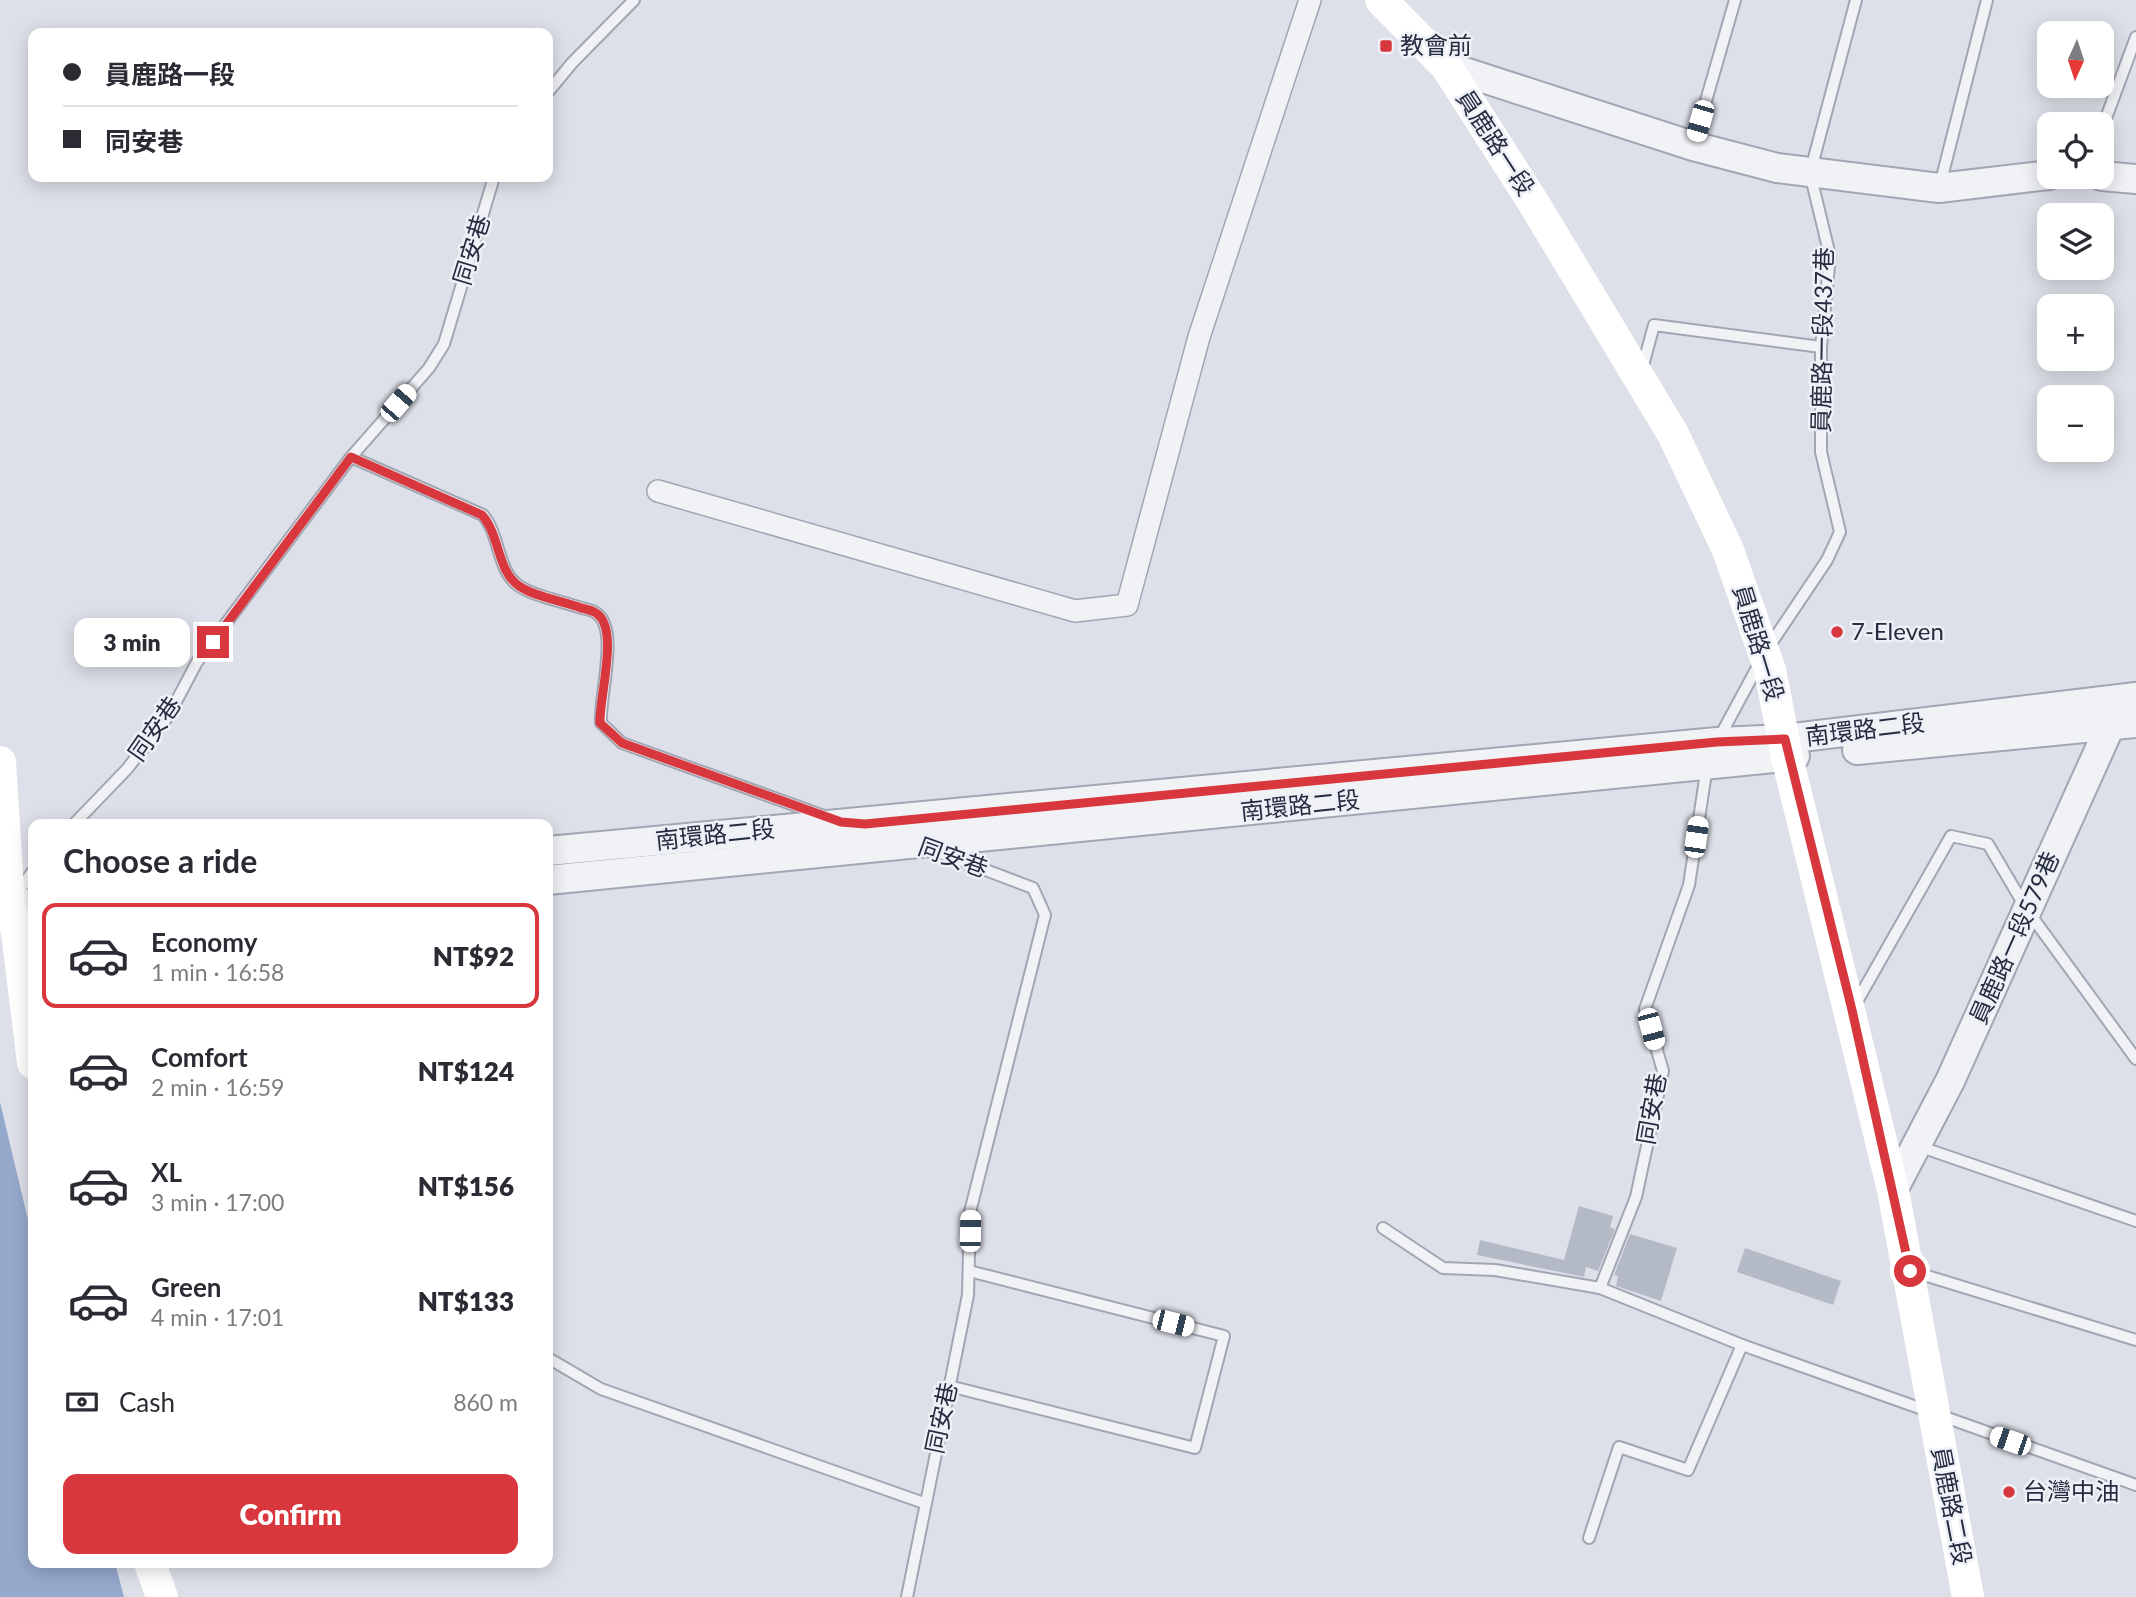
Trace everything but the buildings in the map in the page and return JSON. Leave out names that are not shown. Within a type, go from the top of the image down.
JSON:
[{"type":"main road","name":"員鹿路一段","points":[[1381,0],[1446,66],[1534,202],[1673,434],[1728,550],[1765,653],[1852,1010],[1910,1271],[1934,1415]]},
{"type":"main road","points":[[0,762],[28,1023]]},
{"type":"main road","name":"員鹿路二段","points":[[1934,1415],[1968,1597]]},
{"type":"main road","points":[[152,1568],[162,1597]]},
{"type":"street","points":[[658,491],[1074,611],[1127,605],[1199,337],[1310,0]]},
{"type":"street","points":[[1446,66],[1693,146],[1810,173],[1939,188],[2037,176]]},
{"type":"street","points":[[2114,177],[2136,179]]},
{"type":"street","name":"南環路二段","points":[[553,851],[841,822],[865,824],[1786,748],[2130,705]]},
{"type":"street","name":"員鹿路一段579巷","points":[[1893,1190],[1918,1146],[2027,910],[2130,705]]},
{"type":"street","name":"南環路二段","points":[[553,879],[915,843],[1712,754]]},
{"type":"lane","points":[[553,86],[634,0]]},
{"type":"lane","points":[[1693,146],[1735,0]]},
{"type":"lane","points":[[1810,173],[1856,0]]},
{"type":"lane","points":[[1939,188],[1987,0]]},
{"type":"lane","points":[[2108,112],[2136,37]]},
{"type":"lane","name":"員鹿路一段437巷","points":[[1712,754],[1765,653],[1827,560],[1840,532],[1821,452],[1821,347],[1830,256],[1810,173]]},
{"type":"lane","name":"同安巷","points":[[79,819],[127,769],[169,715],[197,662],[351,457],[429,368],[444,344],[493,182]]},
{"type":"lane","points":[[1639,378],[1654,325],[1821,347]]},
{"type":"lane","name":"同安巷","points":[[351,457],[482,515],[491,524],[507,572],[519,586],[597,613],[607,626],[610,638],[600,701],[600,723],[622,743],[841,822],[915,843],[1033,888],[1045,915],[970,1212],[968,1295],[907,1597]]},
{"type":"lane","name":"同安巷","points":[[1600,1288],[1636,1197],[1662,1071],[1645,1009],[1689,885],[1712,754]]},
{"type":"lane","points":[[1852,1010],[1951,836],[1988,845],[2027,910],[2136,1059]]},
{"type":"lane","points":[[15,918],[28,884]]},
{"type":"lane","points":[[1918,1146],[2136,1221]]},
{"type":"lane","points":[[1383,1228],[1443,1268],[1495,1270],[1600,1288],[1742,1345],[2136,1485]]},
{"type":"lane","points":[[949,1386],[1195,1448],[1224,1336],[969,1271]]},
{"type":"lane","points":[[1910,1271],[2136,1340]]},
{"type":"lane","points":[[1589,1538],[1619,1447],[1688,1471],[1742,1345]]},
{"type":"lane","points":[[553,1361],[612,1393],[924,1503]]},
{"type":"water","points":[[0,1102],[28,1220],[28,1568],[116,1568],[124,1597],[0,1597]]},
{"type":"place","name":"教會前","points":[[1386,46]]},
{"type":"place","name":"7-Eleven","points":[[1837,632]]},
{"type":"place","name":"台灣中油","points":[[2009,1492]]},
{"type":"route","points":[[213,642],[351,457],[482,515],[491,524],[507,572],[519,586],[597,613],[607,626],[610,638],[600,701],[600,723],[622,743],[841,822],[865,824],[1717,742],[1785,739],[1787,757],[1852,1010],[1910,1271]]}]
